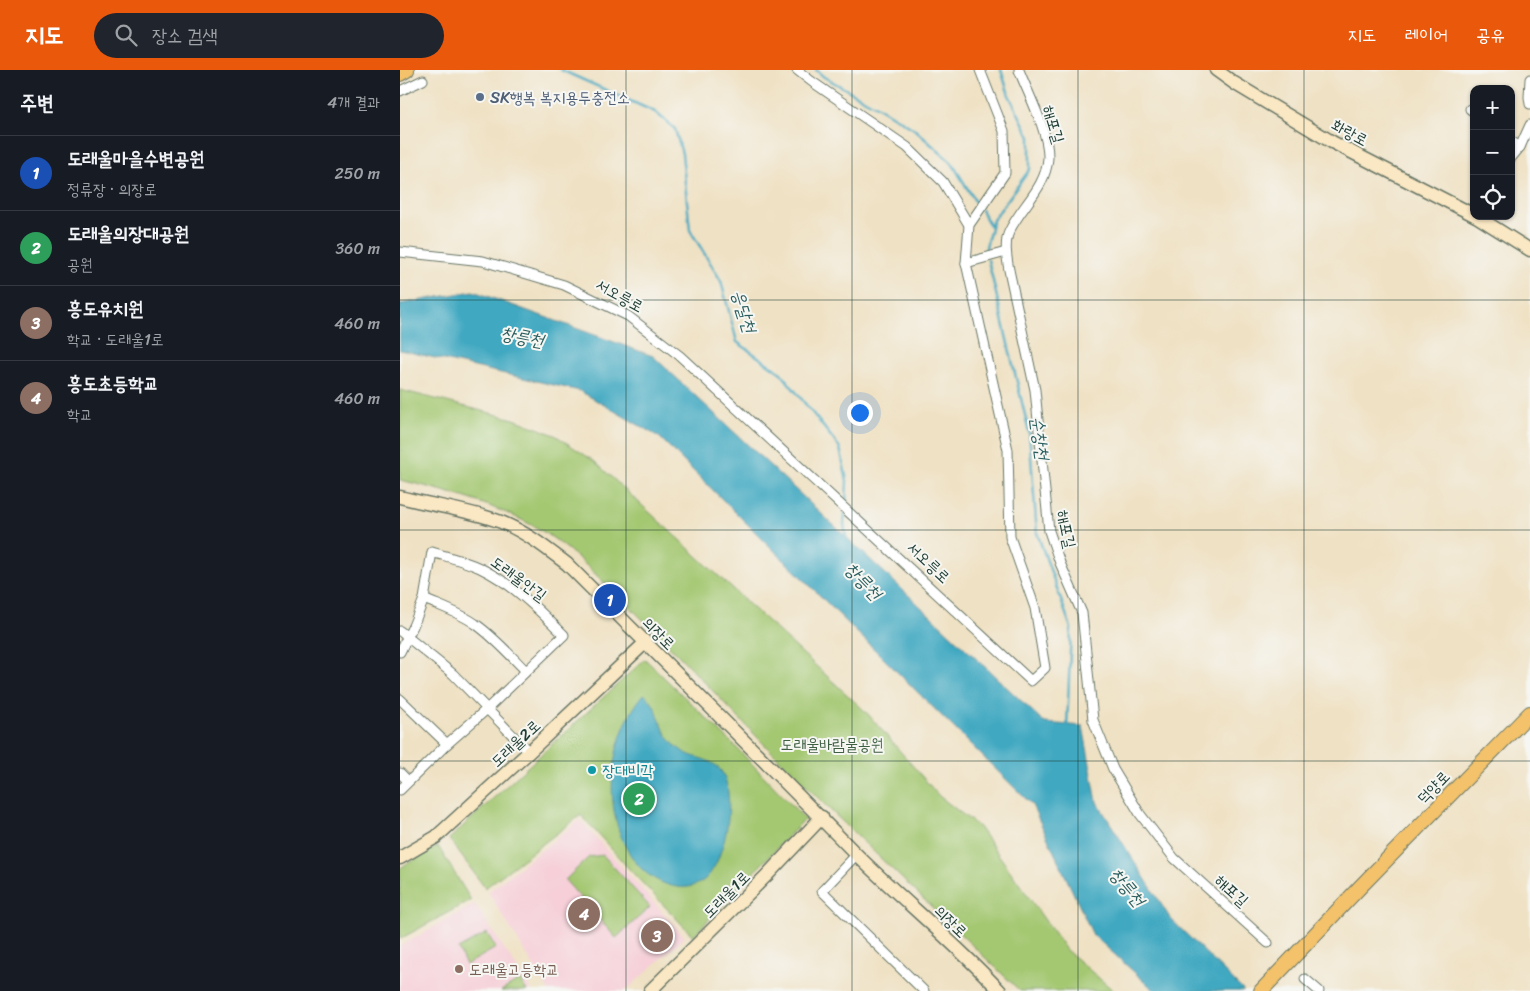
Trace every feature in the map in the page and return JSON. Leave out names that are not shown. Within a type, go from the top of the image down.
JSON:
[{"type":"main road","points":[[400,74],[407,70]]},
{"type":"main road","name":"덕양로","points":[[1262,991],[1530,712]]},
{"type":"street","points":[[797,70],[907,147],[943,182],[970,222],[1005,173],[1004,131],[980,70]]},
{"type":"street","name":"해포길","points":[[1019,70],[1044,131],[1048,158],[1042,182],[1008,234],[1003,253],[1009,270],[1035,390],[1049,531],[1060,563],[1082,613],[1093,720],[1113,770],[1140,814],[1174,858],[1268,943]]},
{"type":"street","name":"화랑로","points":[[1216,70],[1234,83],[1332,142],[1470,211]]},
{"type":"street","points":[[1530,79],[1530,104]]},
{"type":"street","points":[[400,91],[423,80]]},
{"type":"street","points":[[1515,153],[1520,147],[1530,125]]},
{"type":"street","points":[[1515,144],[1520,147]]},
{"type":"street","name":"화랑로","points":[[1485,220],[1530,250]]},
{"type":"street","name":"서오릉로","points":[[400,252],[483,260],[564,284],[628,316],[680,356],[1032,680],[1045,668],[1035,608],[1010,537],[1008,450],[970,262],[970,222]]},
{"type":"street","points":[[970,262],[1003,253]]},
{"type":"street","name":"의장로","points":[[401,500],[480,515],[502,523],[533,538],[567,564],[857,854],[1000,991]]},
{"type":"street","name":"도래울안길","points":[[400,652],[404,634],[424,599],[432,552],[478,567],[495,576],[529,600],[564,635],[400,790]]},
{"type":"street","points":[[424,599],[476,624],[526,671]]},
{"type":"street","points":[[404,634],[453,674],[529,752]]},
{"type":"street","name":"도래울2로","points":[[400,858],[436,837],[646,642]]},
{"type":"street","points":[[400,699],[447,744]]},
{"type":"street","points":[[400,773],[408,781]]},
{"type":"street","name":"도래울1로","points":[[650,991],[767,875],[822,817]]},
{"type":"street","points":[[857,854],[822,891],[924,991]]},
{"type":"street","points":[[1306,979],[1319,991]]},
{"type":"shaded area","points":[[580,820],[685,937],[623,991],[549,991],[488,892]]},
{"type":"shaded area","name":"도래울고등학교","points":[[475,904],[532,991],[400,991],[400,946]]},
{"type":"green space","name":"도래울바람물공원","points":[[400,390],[514,419],[555,435],[594,461],[867,713],[939,796],[979,827],[1066,950],[1114,991],[1020,991],[820,800],[650,627],[569,550],[549,535],[523,520],[454,494],[400,480]]},
{"type":"green space","points":[[645,659],[732,743],[805,819],[693,936],[581,815],[485,888],[449,839]]},
{"type":"green space","points":[[438,846],[471,900],[400,939],[400,868]]},
{"type":"green space","points":[[603,855],[650,907],[616,938],[565,880],[589,857]]},
{"type":"green space","points":[[487,933],[496,948],[466,965],[458,949]]},
{"type":"green space","points":[[520,980],[527,991],[501,991]]},
{"type":"water","name":"창릉천","points":[[473,291],[653,356],[1045,723],[1083,726],[1097,802],[1170,918],[1244,991],[1155,991],[1093,935],[1032,805],[659,437],[580,391],[400,350],[400,304]]},
{"type":"water","points":[[644,694],[654,706],[664,730],[675,746],[686,753],[714,764],[719,768],[726,781],[729,809],[723,845],[713,869],[706,878],[699,884],[690,887],[672,886],[662,883],[643,870],[628,851],[614,812],[613,770],[617,749],[623,729],[632,711]]},
{"type":"waterway","name":"응달천","points":[[561,70],[655,112],[675,129],[682,154],[690,230],[721,281],[737,342],[781,373],[840,448],[847,481],[846,505]]},
{"type":"waterway","points":[[816,70],[824,77],[914,129],[952,163],[978,206]]},
{"type":"waterway","name":"순창천","points":[[987,254],[986,247],[993,220],[1030,169],[1030,137],[1009,95],[1001,70]]},
{"type":"waterway","points":[[981,210],[991,227]]},
{"type":"waterway","name":"순창천","points":[[988,260],[1029,432],[1037,533],[1071,628],[1067,728]]},
{"type":"waterway","name":"응달천","points":[[845,513],[846,537]]},
{"type":"place","name":"SK행복 복지용두충전소","points":[[480,97]]},
{"type":"place","name":"도래울마을수변공원","points":[[610,600]]},
{"type":"place","name":"장대비각","points":[[592,770]]},
{"type":"place","name":"도래울의장대공원","points":[[639,799]]},
{"type":"place","name":"흥도초등학교","points":[[584,914]]},
{"type":"place","name":"흥도유치원","points":[[657,936]]},
{"type":"place","name":"도래울고등학교","points":[[459,969]]}]
